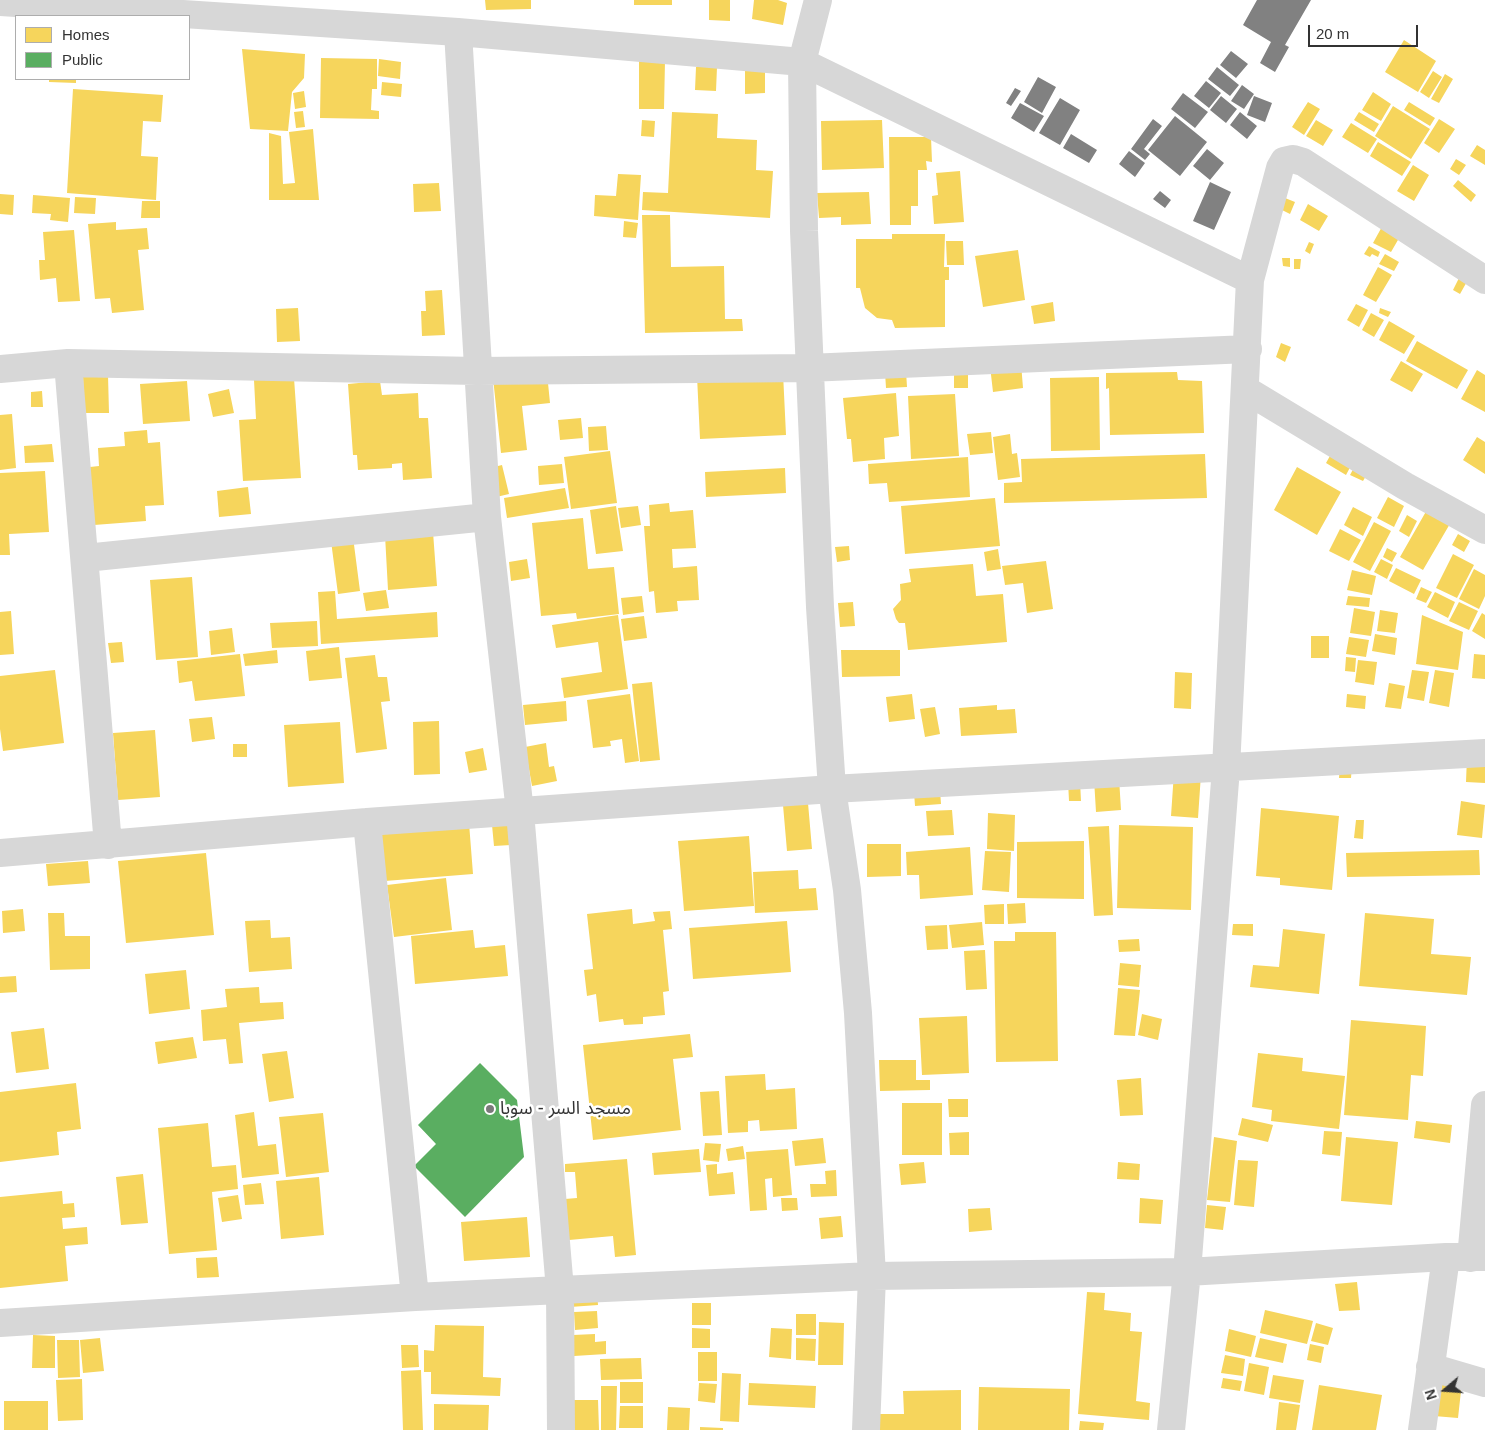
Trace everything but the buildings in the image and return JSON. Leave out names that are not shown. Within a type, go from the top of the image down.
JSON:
[{"type":"street","points":[[818,0],[802,62],[801,144],[808,368],[832,790],[846,890],[858,1012],[872,1276],[866,1430]]},
{"type":"street","points":[[0,2],[458,32],[802,62],[1250,280]]},
{"type":"street","points":[[458,32],[487,517],[520,812],[560,1290],[561,1430]]},
{"type":"street","points":[[1171,1430],[1187,1272],[1226,768],[1250,280],[1280,168],[1284,161],[1293,159],[1303,162],[1485,280]]},
{"type":"street","points":[[0,369],[68,363],[477,371],[808,368],[1248,349]]},
{"type":"street","points":[[68,363],[108,845]]},
{"type":"street","points":[[1246,390],[1405,486],[1485,530]]},
{"type":"street","points":[[85,558],[487,517]]},
{"type":"street","points":[[0,853],[367,822],[832,790],[1485,753]]},
{"type":"street","points":[[367,822],[415,1296]]},
{"type":"street","points":[[1422,1430],[1430,1367],[1467,1257],[1485,1105]]},
{"type":"street","points":[[0,1322],[415,1296],[872,1276],[1187,1272],[1467,1257]]},
{"type":"street","points":[[1430,1367],[1485,1383]]},
{"type":"place","name":"مسجد السر - سوبا","points":[[490,1109]]}]
